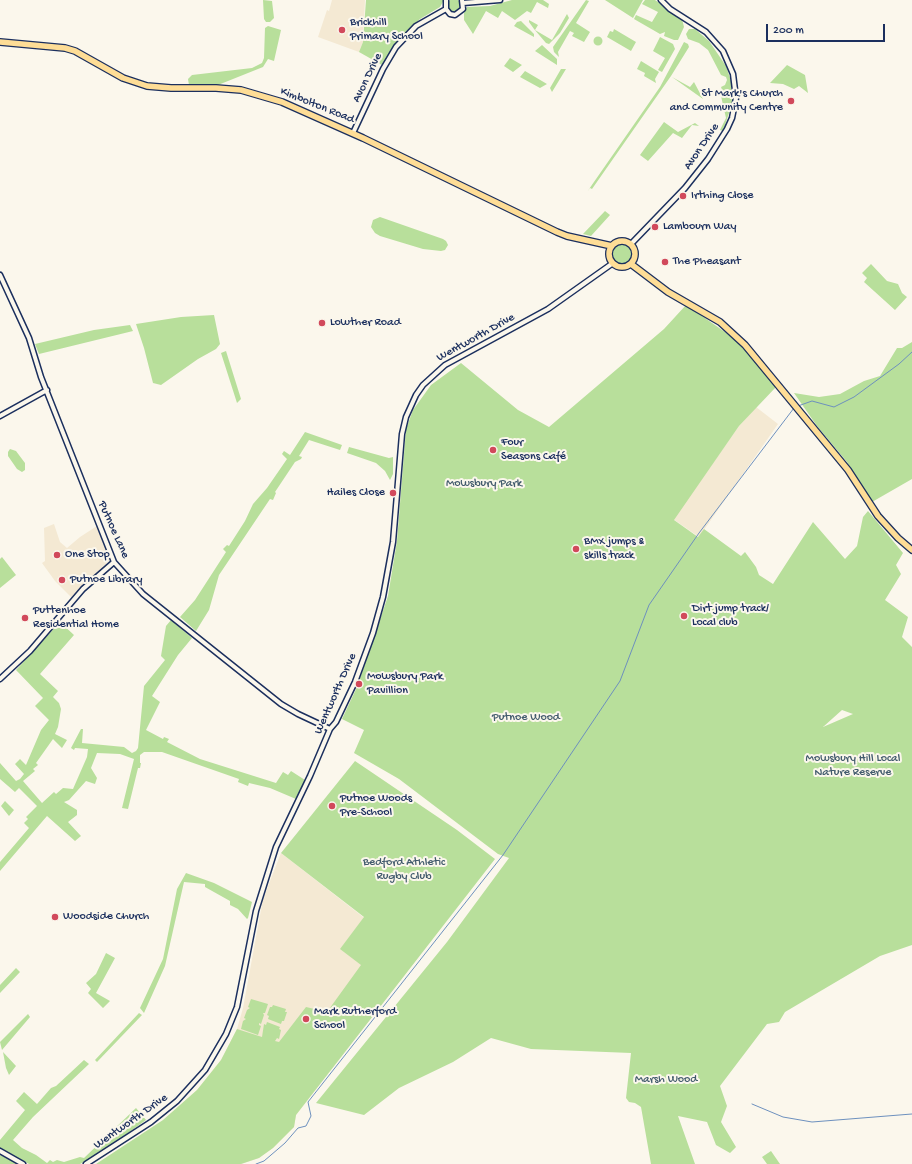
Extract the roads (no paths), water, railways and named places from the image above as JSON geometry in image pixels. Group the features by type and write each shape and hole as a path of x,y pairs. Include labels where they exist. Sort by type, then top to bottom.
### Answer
{"main road":[{"name":"Kimbolton Road","path":"0,42 65,48 75,51 123,78 147,86 241,90 294,107 353,133 557,232 567,236 612,246"},
{"path":"623,241 631,244 635,255 631,264 621,267 613,263 609,257 612,246 623,241"},
{"path":"631,264 668,292 710,315 731,331 745,345 848,470 884,524 912,550"}],"street":[{"path":"446,0 446,9 450,14 458,14 463,9 462,1 500,0"},
{"name":"Avon Drive","path":"631,244 685,188 708,159 727,129 736,98 732,68 723,51 714,39 670,9 661,0"},
{"name":"Avon Drive","path":"353,133 383,69 396,47 416,26 446,9"},
{"name":"Wentworth Drive","path":"86,1164 151,1122 177,1101 205,1070 226,1034 237,1007 256,911 276,847 310,776 330,729 336,722 355,682 373,632 383,597 393,542 402,434 406,417 416,395 423,385 445,365 548,309 613,263"},
{"name":"Putnoe Lane","path":"0,275 29,338 36,363 114,562 144,594 281,704 330,729"},
{"path":"0,416 47,390"},
{"path":"0,680 30,651 83,589 114,562"},
{"path":"0,1151 23,1164"}],"waterway":[{"path":"798,406 812,401 834,407 854,397 899,364 912,352"},
{"path":"256,1164 264,1161 285,1143 298,1128 306,1126 311,1116 308,1102 503,855 620,681 649,605 699,533 794,408"},
{"path":"752,1104 783,1117 812,1122 912,1114"}],"place":[{"name":"Brickhill Primary School","path":"342,30"},
{"name":"St Mark's Church and Community Centre","path":"791,101"},
{"name":"Irthing Close","path":"683,196"},
{"name":"Lambourn Way","path":"655,227"},
{"name":"The Pheasant","path":"665,262"},
{"name":"Lowther Road","path":"322,323"},
{"name":"Four Seasons Café","path":"493,450"},
{"name":"Hailes Close","path":"393,493"},
{"name":"BMX jumps & skills track","path":"576,549"},
{"name":"One Stop","path":"57,555"},
{"name":"Putnoe Library","path":"62,580"},
{"name":"Dirt jump track/ Local club","path":"684,616"},
{"name":"Puttenhoe Residential Home","path":"25,618"},
{"name":"Mowsbury Park Pavillion","path":"359,684"},
{"name":"Putnoe Woods Pre-School","path":"332,806"},
{"name":"Woodside Church","path":"55,917"},
{"name":"Mark Rutherford School","path":"306,1019"}],"park label":[{"name":"Mowsbury Park","path":"484,484"},
{"name":"Putnoe Wood","path":"526,718"},
{"name":"Mowsbury Hill Local Nature Reserve","path":"853,766"},
{"name":"Bedford Athletic Rugby Club","path":"404,870"},
{"name":"Marsh Wood","path":"666,1080"}]}
